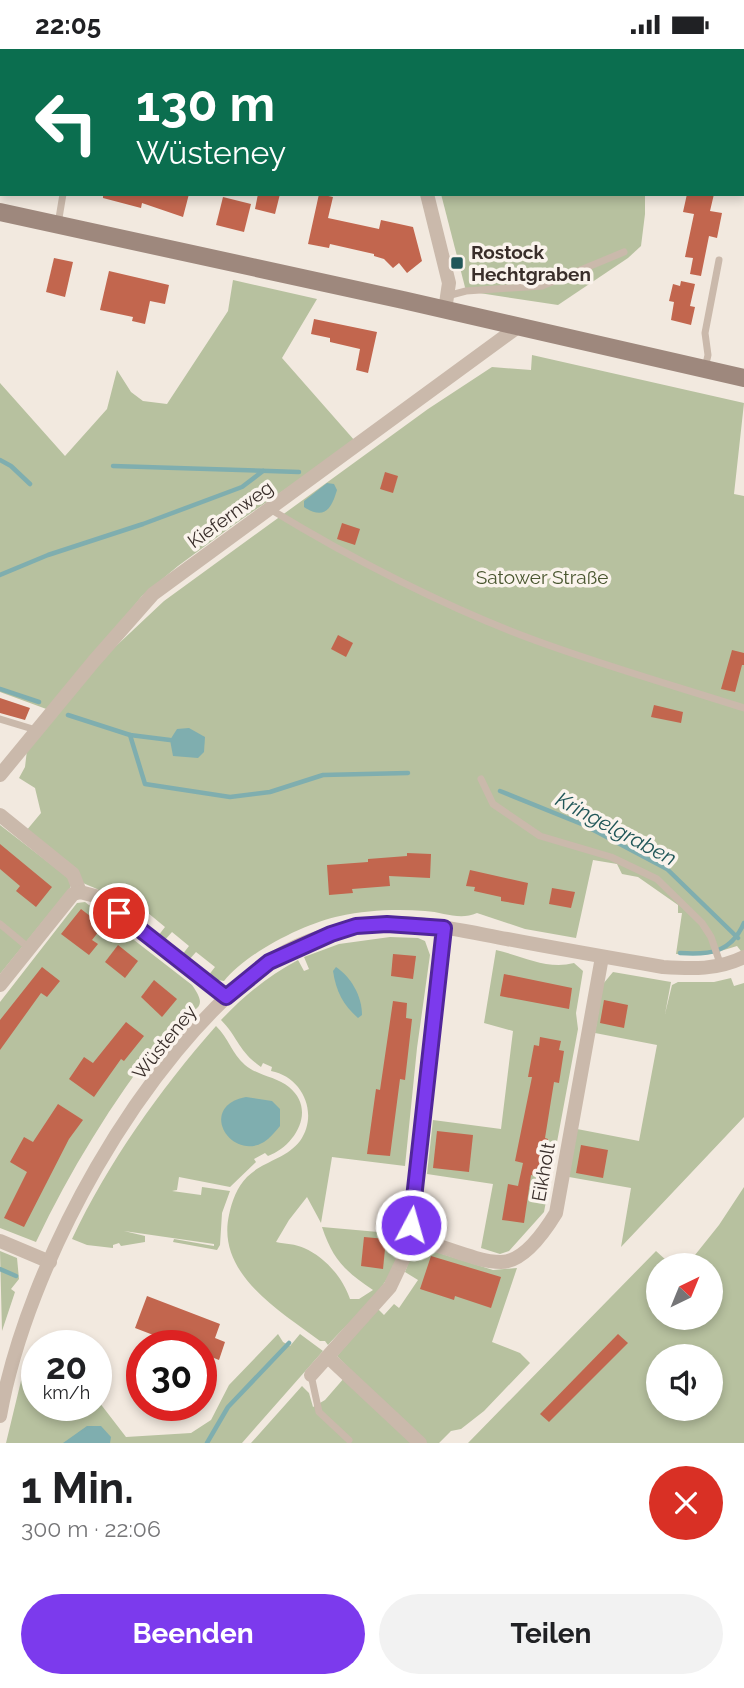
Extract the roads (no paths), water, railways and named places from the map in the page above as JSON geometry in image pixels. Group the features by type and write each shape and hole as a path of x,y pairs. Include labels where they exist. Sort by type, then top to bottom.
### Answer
{"main road":[{"path":"0,212 446,303 519,326 744,378"}],"street":[{"path":"427,196 449,283 446,303"},
{"name":"Kiefernweg","path":"0,775 153,594 519,326"},
{"path":"0,815 73,874 80,892"},
{"path":"0,985 73,894 80,892 99,897 226,997"},
{"name":"Wüsteney","path":"0,1416 2,1394 22,1330 50,1262 95,1170 117,1133 177,1052 226,997 269,962 331,934 356,926 387,924 444,928 663,967 692,969 721,966 744,957"},
{"path":"311,1375 390,1287 416,1237 411,1225 411,1210 444,928"},
{"name":"Eikholt","path":"416,1237 438,1246 501,1262 515,1260 548,1227 556,1213 602,957"},
{"path":"0,1241 50,1262"},
{"path":"328,1357 419,1443"}],"lane":[{"path":"58,224 63,196"},
{"path":"446,303 466,291 542,286 624,251"},
{"path":"705,369 708,355 705,333 719,260"},
{"path":"270,509 365,562 449,604 510,630 628,672 744,708"},
{"path":"0,719 37,730"},
{"path":"481,779 493,804 540,836 611,857 657,879 702,923 711,937 721,966"},
{"path":"0,924 30,948"},
{"path":"311,1375 319,1412 349,1440"}],"water":[{"path":"327,483 334,484 337,490 329,508 317,513 304,507 304,501"},
{"path":"189,728 205,737 204,752 198,758 173,756 170,740 177,729"},
{"path":"336,967 358,994 362,1015 358,1018 344,1003 338,991 333,971"},
{"path":"246,1097 272,1101 280,1109 280,1126 264,1142 251,1146 240,1145 230,1139 221,1120 223,1111 231,1102"},
{"path":"87,1426 101,1426 111,1437 110,1443 63,1443"}],"waterway":[{"path":"0,460 11,466 30,484"},
{"path":"113,466 299,472"},
{"path":"0,575 48,555 143,524 242,487 263,471"},
{"path":"0,689 39,702"},
{"name":"Kringelgraben","path":"68,715 130,735 145,784 230,797 270,792 323,775 408,773"},
{"path":"130,735 170,740"},
{"name":"Kringelgraben","path":"500,791 584,825 667,869 738,938"},
{"path":"680,953 718,950 733,941 744,923"},
{"path":"0,1269 16,1276"},
{"path":"207,1443 228,1407 289,1343"}],"place":[{"name":"Rostock Hechtgraben","path":"457,263"}],"park label":[{"name":"Satower Straße","path":"542,577"}]}
